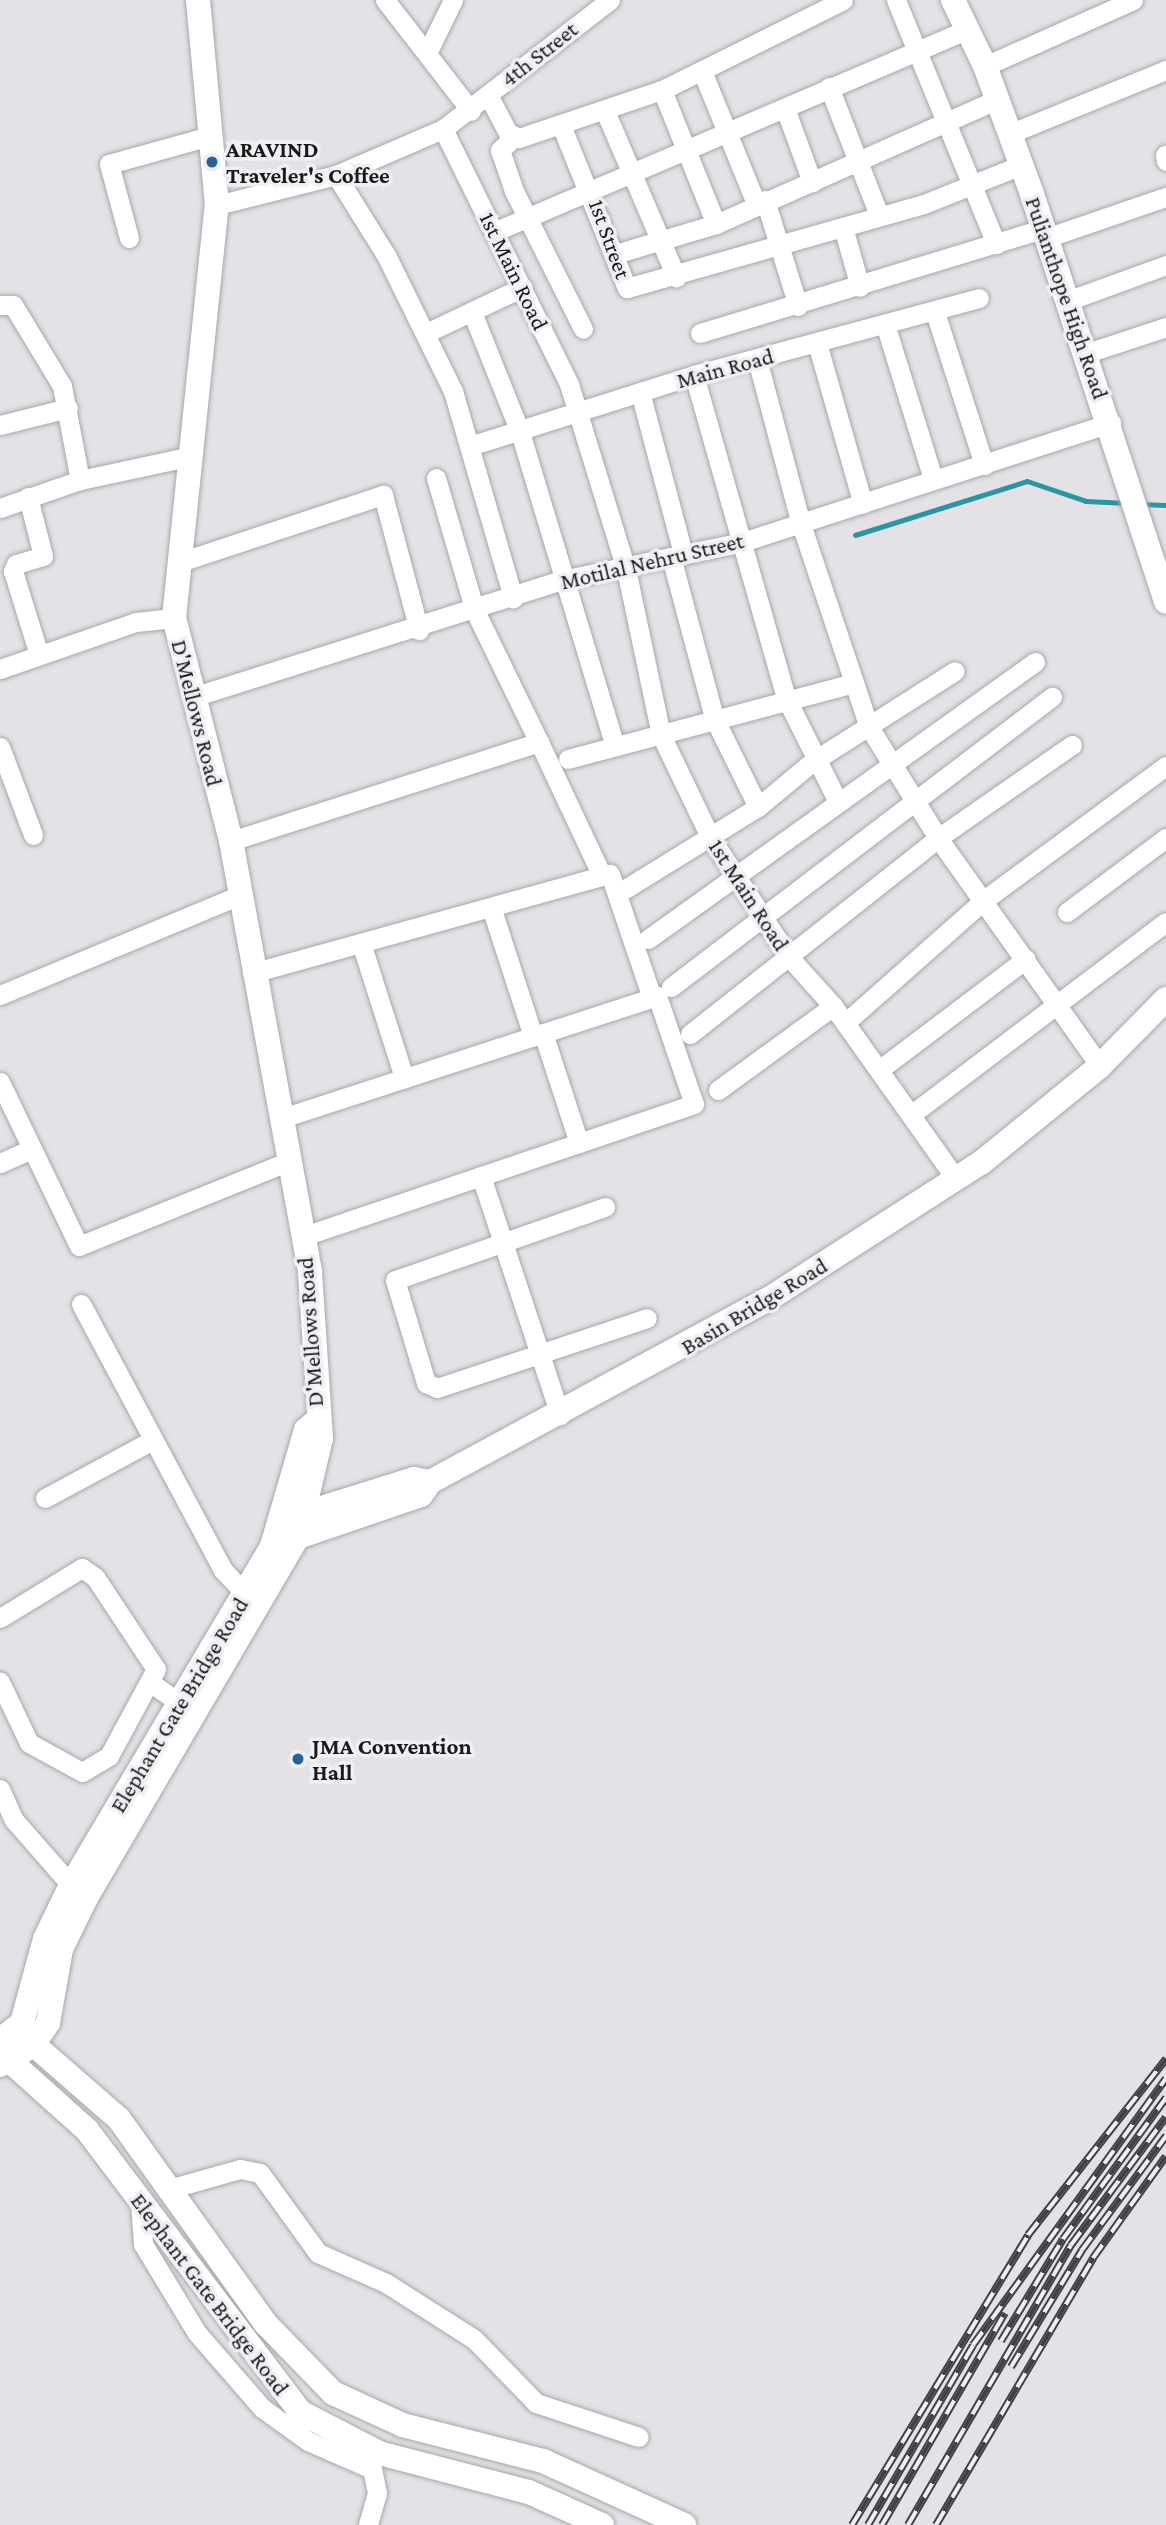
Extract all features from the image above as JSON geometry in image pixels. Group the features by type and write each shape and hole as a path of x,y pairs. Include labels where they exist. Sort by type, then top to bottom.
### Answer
{"main road":[{"name":"D'Mellows Road","path":"198,0 217,205 183,561 174,618 231,841 238,896 302,1237 316,1421 321,1438 307,1512"},
{"name":"Pulianthope High Road","path":"953,0 985,66 1021,165 1084,354 1111,423 1166,602"},
{"name":"Basin Bridge Road","path":"272,1546 289,1529 421,1495 430,1482 688,1347 957,1179 1100,1066 1166,999"},
{"name":"D'Mellows Road","path":"289,1529 306,1430 316,1421"},
{"path":"8,2051 48,2023 61,1950 86,1896 289,1529 307,1512 414,1479 430,1482"},
{"name":"Elephant Gate Bridge Road","path":"8,2051 45,1939 71,1885 180,1703 252,1600 272,1546"},
{"name":"Elephant Gate Bridge Road","path":"8,2051 44,2092 87,2130 201,2286 300,2412 379,2454 529,2492 602,2525"},
{"name":"Elephant Gate Bridge Road","path":"8,2051 119,2119 265,2323 333,2393 403,2425 543,2461 684,2525"}],"street":[{"path":"385,0 428,51 471,110"},
{"path":"428,51 453,0"},
{"name":"4th Street","path":"217,205 336,175 443,130 610,0"},
{"path":"583,329 529,218 500,150 513,138 605,111 662,90 843,0"},
{"path":"896,0 921,49 996,244"},
{"path":"985,66 1133,0"},
{"path":"496,231 591,187 684,151 730,128 786,111 829,87 966,30"},
{"path":"1009,134 1166,70"},
{"path":"702,71 730,128 761,202 798,306"},
{"path":"829,87 879,215"},
{"path":"662,90 684,151 716,224"},
{"path":"488,95 513,138"},
{"path":"615,254 716,224 996,100"},
{"path":"605,111 635,170 676,277"},
{"path":"786,111 812,183"},
{"name":"1st Street","path":"561,125 591,187 627,288 676,277 779,247 975,184 1021,165"},
{"name":"1st Main Road","path":"443,130 523,287 580,415 626,569 661,735 710,837 738,873 789,957 839,1014 957,1179"},
{"path":"129,238 109,164 210,136"},
{"path":"1165,155 1166,161"},
{"path":"336,175 426,334 473,445 513,598"},
{"path":"700,332 798,306 996,244 1044,233 1166,197"},
{"path":"842,227 860,287"},
{"path":"1067,301 1166,265"},
{"path":"426,334 523,287"},
{"name":"Main Road","path":"473,445 580,415 694,375 886,327 979,298"},
{"path":"0,305 13,305 62,386 80,480"},
{"path":"472,312 520,432 562,580 615,746"},
{"path":"934,312 984,465"},
{"path":"886,327 933,479"},
{"path":"1084,354 1166,327"},
{"path":"817,343 863,504"},
{"path":"757,359 801,524 869,727 938,838 1100,1066"},
{"path":"694,375 786,698 813,762 838,803"},
{"path":"640,392 715,718 758,807"},
{"path":"0,425 68,408"},
{"name":"Motilal Nehru Street","path":"193,697 419,631 562,580 626,569 742,542 1111,423"},
{"path":"0,508 80,480 192,456"},
{"path":"436,478 475,611 602,877"},
{"path":"183,561 383,495 419,631"},
{"path":"28,497 43,556 16,564 13,571 39,656"},
{"path":"0,669 136,622 174,618"},
{"path":"648,939 1035,662"},
{"path":"625,889 758,807 813,762 955,671"},
{"path":"568,759 786,698 854,683"},
{"path":"671,987 763,912 1052,697"},
{"path":"231,841 539,742"},
{"path":"690,1034 938,838 1072,745"},
{"path":"0,747 33,835"},
{"path":"718,1090 839,1014 984,900 1166,766"},
{"path":"1068,912 1166,838"},
{"path":"252,973 362,946 610,874 652,998"},
{"path":"0,995 238,896"},
{"path":"492,910 579,1143"},
{"path":"912,1114 1057,1008 1166,922"},
{"path":"362,946 404,1078"},
{"path":"878,1070 1026,959"},
{"path":"279,1119 657,996 694,1104 302,1237"},
{"path":"0,1082 79,1246 287,1162"},
{"path":"0,1163 32,1149"},
{"path":"481,1176 559,1415"},
{"path":"605,1207 400,1275 394,1288 431,1388 646,1318"},
{"path":"81,1304 151,1441 223,1570 252,1600"},
{"path":"45,1498 151,1441"},
{"path":"0,1618 82,1568 95,1577 154,1662 151,1683 109,1756 82,1772 29,1743 0,1682"},
{"path":"151,1683 180,1703"},
{"path":"0,1789 14,1820 71,1885"},
{"path":"169,2189 240,2169 260,2173 318,2253 386,2283 474,2339 536,2403 639,2437"},
{"path":"139,2202 143,2244 197,2333 254,2399 308,2441 372,2469 377,2493 368,2525"}],"waterway":[{"path":"855,535 1027,481 1086,501 1127,503"},
{"path":"1140,504 1166,505"}],"railway":[{"path":"852,2525 1028,2235 1166,2059"},
{"path":"868,2525 973,2345 1166,2078"},
{"path":"1001,2341 1063,2239 1166,2098"},
{"path":"908,2525 1071,2245 1166,2117"},
{"path":"1011,2367 1082,2250 1166,2136"},
{"path":"936,2525 1093,2258 1166,2156"},
{"path":"882,2525 1005,2313"}],"place":[{"name":"ARAVIND Traveler's Coffee","path":"212,162"},
{"name":"JMA Convention Hall","path":"298,1759"}]}
